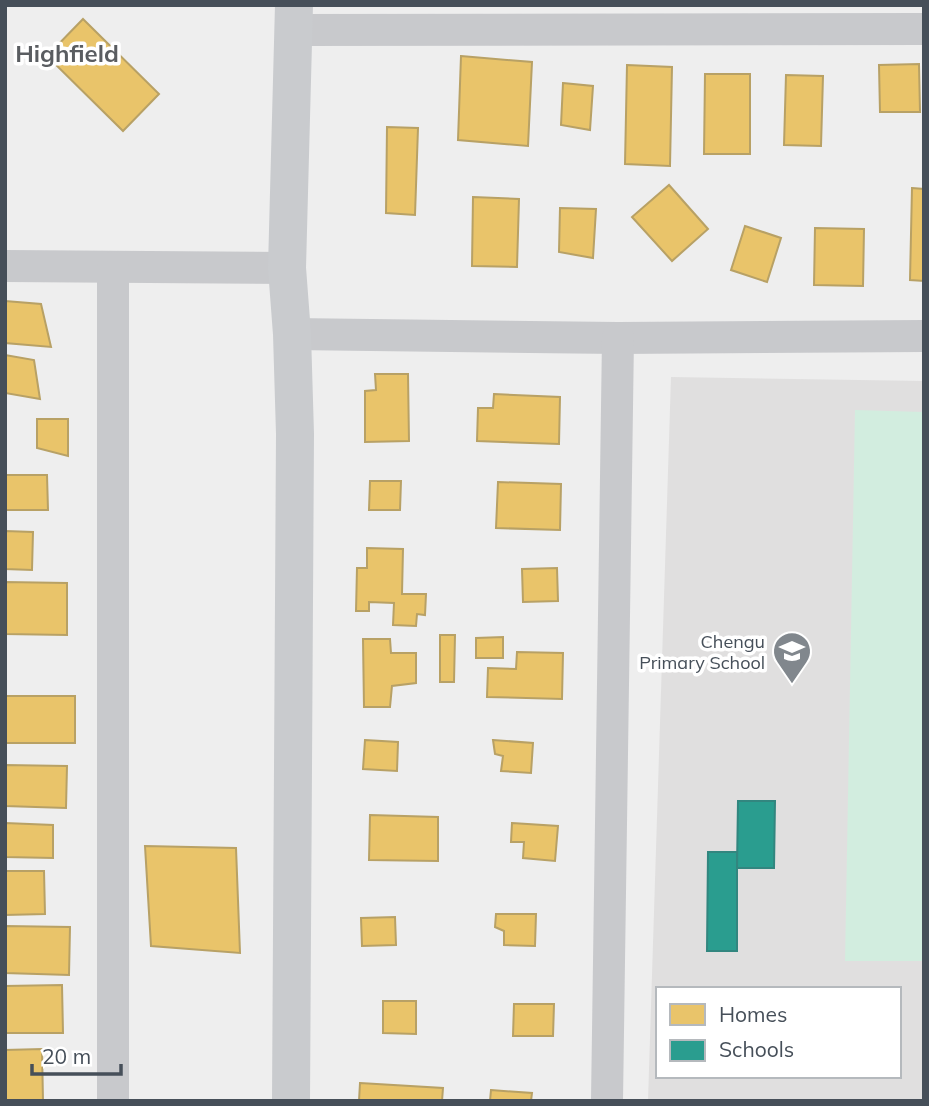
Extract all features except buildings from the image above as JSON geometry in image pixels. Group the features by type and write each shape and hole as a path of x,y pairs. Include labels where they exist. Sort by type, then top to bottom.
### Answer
{"street":[{"path":"291,1101 295,448 287,268 294,18 924,29"},
{"path":"5,266 287,268"},
{"path":"113,268 113,1101"},
{"path":"292,334 618,338 924,337"},
{"path":"607,1101 618,338"}],"shaded area":[{"name":"Chengu Primary School","path":"671,377 924,381 924,1101 648,1101"}],"green space":[{"path":"855,410 924,412 924,961 845,961"}],"place":[{"name":"Chengu Primary School","path":"792,685"}],"district":[{"name":"Highfield","path":"67,53"}]}
